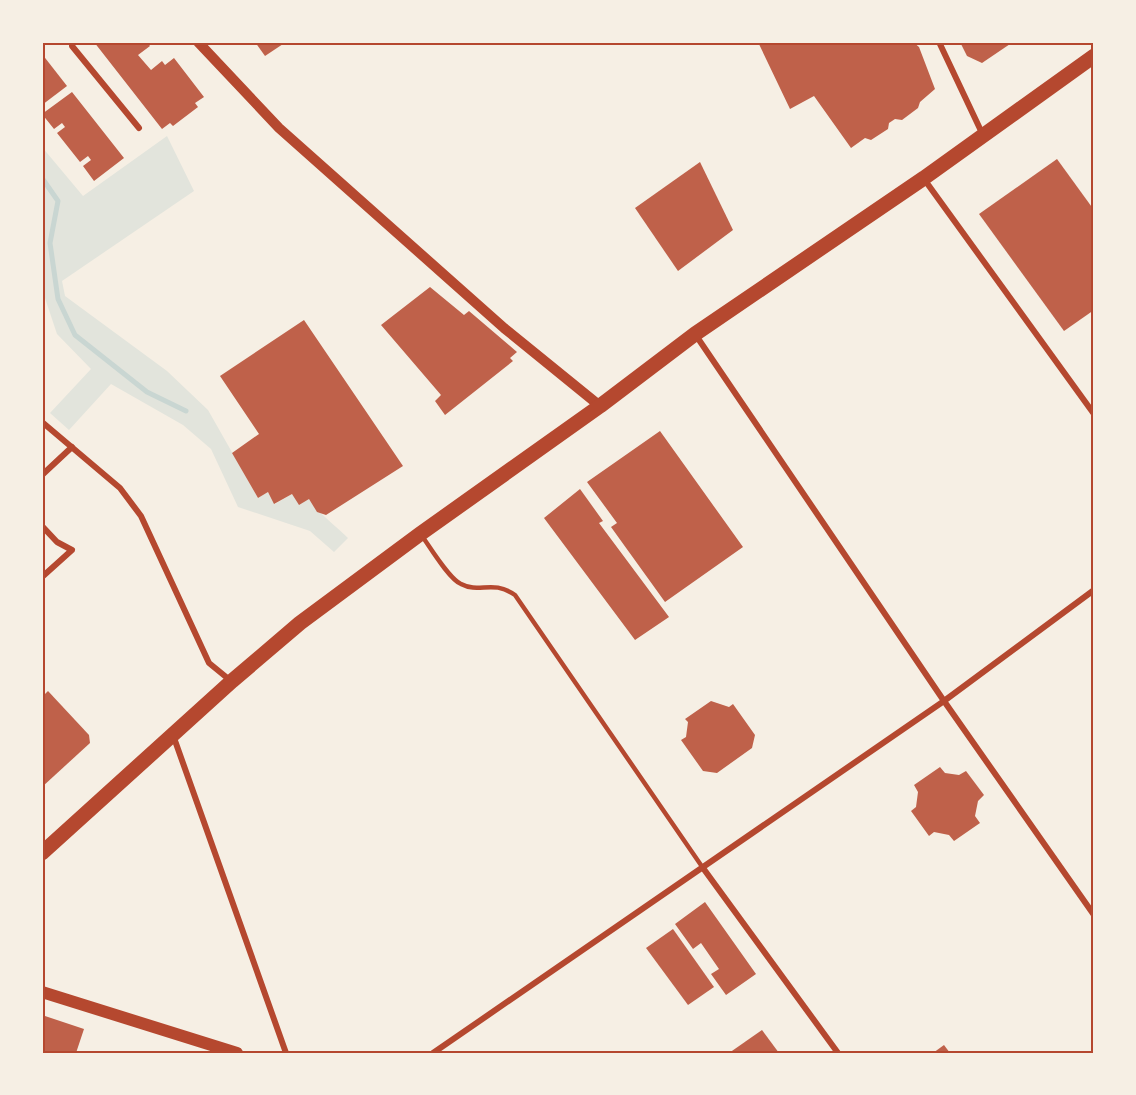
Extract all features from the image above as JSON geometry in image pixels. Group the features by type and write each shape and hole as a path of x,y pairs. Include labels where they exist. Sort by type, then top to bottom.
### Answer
{"main road":[{"path":"42,853 232,681 300,623 600,406 695,334 924,178 1094,56"},
{"path":"42,992 237,1053"}],"street":[{"path":"72,42 139,128"},
{"path":"198,42 279,128 504,328 600,406"},
{"path":"939,42 984,136"},
{"path":"924,178 1094,414"},
{"path":"695,334 944,701 1094,915"},
{"path":"42,422 120,488 141,516 210,663 232,681"},
{"path":"42,475 72,447"},
{"path":"42,526 57,542 72,550 42,577"},
{"path":"433,1053 944,701 1094,590"},
{"path":"173,735 286,1053"},
{"path":"703,868 838,1053"}],"lane":[{"path":"420,534 459,584 476,588 493,585 505,588 515,595 703,868"}],"shaded area":[{"path":"167,136 194,191 62,281 65,296 167,371 208,410 258,498 268,492 275,504 292,494 309,499 322,515 348,538 334,552 310,531 238,507 211,449 183,425 111,384 69,430 50,413 91,369 57,334 42,289 42,147 83,196"}],"building":[{"path":"94,42 147,42 150,46 138,55 151,70 162,61 165,65 174,58 204,97 195,103 198,107 173,126 170,123 162,129"},
{"path":"255,42 286,42 265,56"},
{"path":"758,42 913,42 919,47 935,89 920,102 918,108 902,120 895,119 889,123 888,129 871,140 865,138 851,148 814,96 790,109"},
{"path":"960,42 1013,42 982,63 967,56"},
{"path":"42,54 67,86 42,105"},
{"path":"72,92 124,158 94,181 83,166 91,160 88,156 80,162 57,133 65,127 62,123 54,129 42,114"},
{"path":"1057,159 1094,210 1094,310 1064,331 979,214"},
{"path":"700,162 733,230 678,271 635,208"},
{"path":"430,287 464,315 469,311 517,352 510,358 513,361 445,415 435,401 441,395 381,325"},
{"path":"304,320 403,466 326,515 317,512 309,499 299,505 292,494 274,504 268,492 258,498 232,453 259,434 220,376"},
{"path":"660,431 743,547 665,602 611,527 617,523 587,482"},
{"path":"580,489 603,521 599,523 669,617 635,640 544,518"},
{"path":"48,691 89,735 90,743 42,787 42,697"},
{"path":"711,701 729,707 733,704 755,735 752,748 717,773 703,771 681,740 686,737 688,722 685,719"},
{"path":"940,767 945,773 959,775 966,771 984,795 978,801 975,816 980,823 954,841 949,835 934,832 929,836 911,811 916,807 918,792 914,785"},
{"path":"705,902 756,974 726,995 711,974 719,969 701,943 693,949 675,924"},
{"path":"673,929 714,987 688,1005 646,948"},
{"path":"42,1015 84,1029 76,1053 42,1053"},
{"path":"762,1030 779,1053 729,1053"},
{"path":"944,1045 950,1053 933,1053"}],"waterway":[{"path":"42,178 58,201 50,243 58,299 75,335 147,392 186,411"}]}
